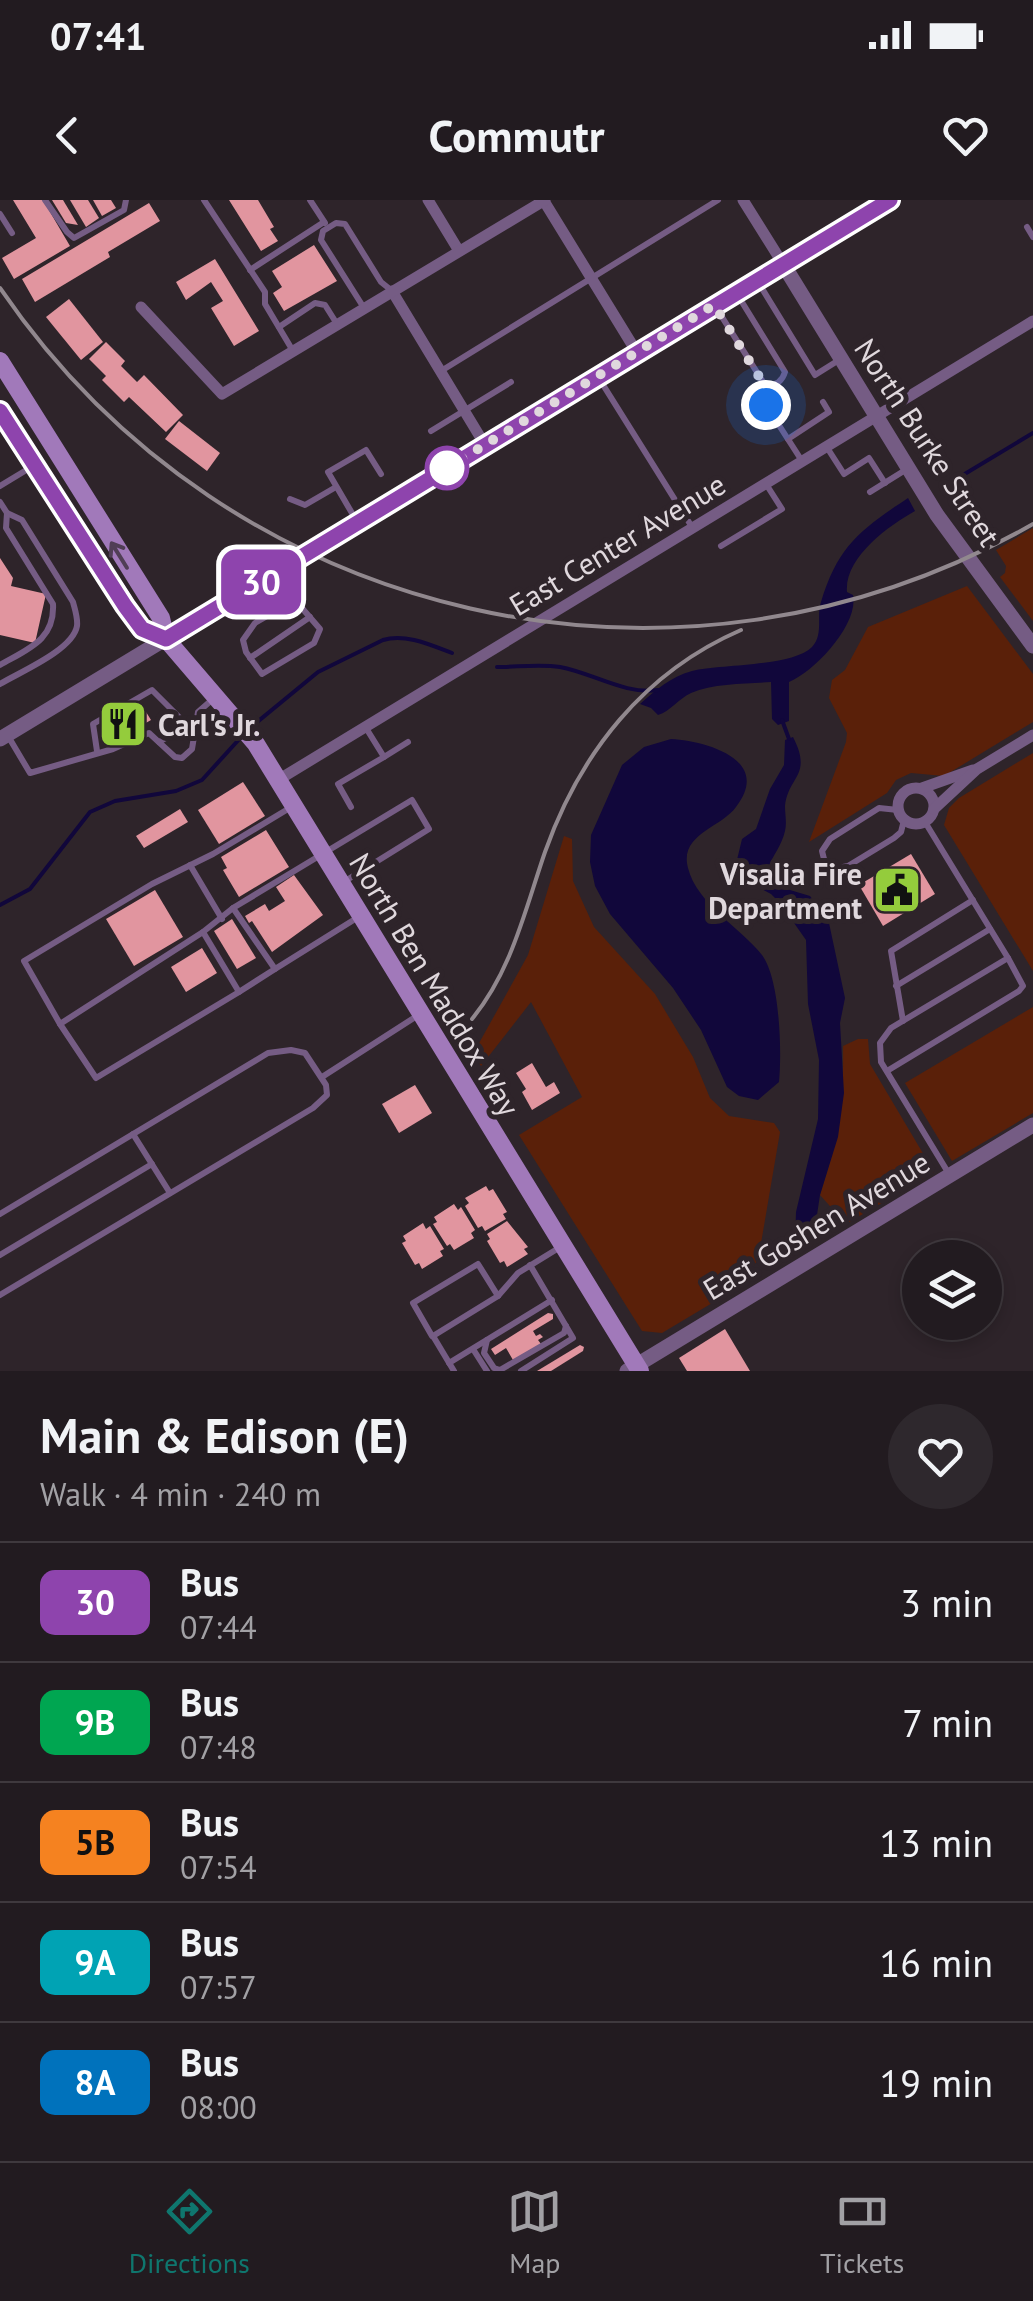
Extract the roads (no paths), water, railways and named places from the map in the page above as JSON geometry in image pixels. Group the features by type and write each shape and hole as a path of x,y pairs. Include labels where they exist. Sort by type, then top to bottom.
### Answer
{"main road":[{"path":"0,361 161,618 166,639"},
{"path":"0,411 125,606 142,629 166,639"},
{"name":"North Ben Maddox Way","path":"166,639 237,718 278,780 635,1369"}],"street":[{"path":"428,200 460,251"},
{"path":"142,306 222,394 545,200 636,351"},
{"path":"744,200 783,264"},
{"path":"4,737 890,200"},
{"name":"North Burke Street","path":"783,264 937,515 1033,646"},
{"path":"392,291 485,445"},
{"name":"East Center Avenue","path":"278,780 1033,321"},
{"path":"977,769 922,788 911,788 902,794 901,815 914,824 925,822 977,769 1033,734"},
{"path":"922,788 933,799 934,809"},
{"name":"East Goshen Avenue","path":"635,1369 1033,1126"}],"lane":[{"path":"45,200 74,238 124,210 126,200"},
{"path":"204,200 265,292 265,304 293,350"},
{"path":"310,200 327,225"},
{"path":"441,372 718,200"},
{"path":"0,214 12,233"},
{"path":"250,270 327,225 345,224 381,282 392,291"},
{"path":"327,225 321,240 364,308"},
{"path":"1027,228 1033,237"},
{"path":"757,280 816,375 840,359"},
{"path":"736,292 785,372 772,386 765,386"},
{"path":"279,326 315,304 325,305 337,324"},
{"path":"714,305 765,386 766,405 802,461"},
{"path":"598,375 692,527"},
{"path":"431,431 511,382"},
{"path":"788,439 830,412 823,402"},
{"path":"826,446 844,474 868,458 885,483"},
{"path":"357,521 328,472 366,450 381,474"},
{"path":"0,486 35,465"},
{"path":"870,492 908,468"},
{"path":"720,546 782,509 766,483"},
{"path":"290,498 305,504 336,486"},
{"path":"0,502 7,513 22,520 73,602 76,630 64,646 0,684"},
{"path":"0,665 40,642 50,632 54,619 54,604 6,528 7,513"},
{"path":"279,571 295,600 320,629 314,643 266,674 260,672 243,640 255,623 295,600"},
{"path":"250,658 310,618"},
{"path":"96,751 94,724 152,690 182,720 178,732 159,742"},
{"path":"4,737 30,772 113,748 149,733 175,757 189,755 198,712 217,695"},
{"path":"365,726 384,758"},
{"path":"350,807 338,784 408,742"},
{"path":"60,1024 203,932 233,908 412,800 430,829 341,884"},
{"path":"294,805 24,961 60,1024 96,1078 361,916"},
{"path":"879,808 901,815 898,836 848,866 833,869 824,859 822,851 830,839 879,808"},
{"path":"887,1071 1023,986 925,822"},
{"path":"190,865 222,919"},
{"path":"903,1021 890,958 896,946 973,900"},
{"path":"233,908 275,969"},
{"path":"896,986 990,929"},
{"path":"203,932 239,992"},
{"path":"950,1175 887,1071 879,1052 880,1043 891,1028 1008,958"},
{"path":"322,1077 421,1014"},
{"path":"0,1214 268,1053 300,1051 309,1056 322,1077 327,1094 317,1105 0,1295"},
{"path":"133,1134 170,1193"},
{"path":"0,1255 152,1164"},
{"path":"432,1336 498,1296 518,1273 563,1246"},
{"path":"498,1296 478,1264 412,1303 452,1367 473,1349 552,1300"},
{"path":"521,1371 569,1341 572,1334 530,1266"},
{"path":"487,1340 484,1353 500,1370 564,1333 566,1324"},
{"path":"473,1349 487,1371"}],"waterway":[{"path":"943,487 1033,433"},
{"path":"250,728 318,672 383,640 409,639 452,653"},
{"path":"497,667 560,667 621,687 658,690"},
{"path":"782,720 789,739"},
{"path":"0,905 30,889 90,812 115,801 176,791 202,780 243,735"}],"railway":[{"path":"0,288 96,403 209,496 335,564 470,608 612,627 755,620 897,586 1033,524"},
{"path":"472,1019 507,960 559,816 597,749 620,720 674,668 741,630"}],"place":[{"name":"Carl's Jr.","path":"123,724"},
{"name":"Visalia Fire Department","path":"897,890"}]}
